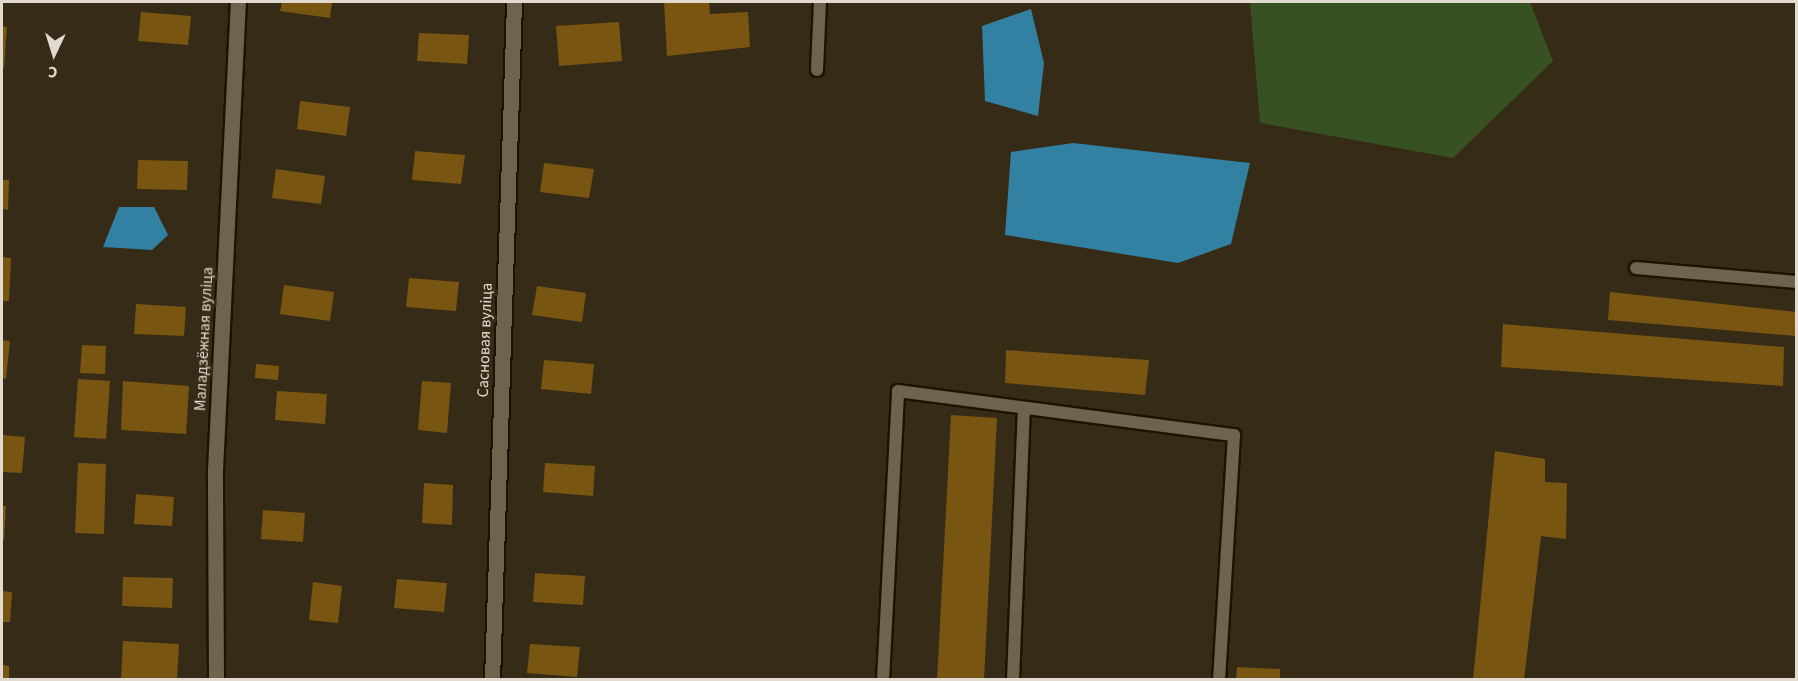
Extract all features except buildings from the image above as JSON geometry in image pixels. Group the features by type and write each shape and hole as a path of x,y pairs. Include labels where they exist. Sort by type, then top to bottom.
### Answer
{"street":[{"name":"Маладзёжная вуліца","path":"216,680 214,470 238,2"},
{"name":"Сасновая вуліца","path":"492,680 514,2"}],"lane":[{"path":"817,70 820,2"},
{"path":"1636,268 1797,282"},
{"path":"883,680 898,391 1234,435 1219,680"},
{"path":"1013,680 1024,408"}],"green space":[{"path":"1250,2 1530,2 1553,61 1453,158 1260,123"}],"water":[{"path":"1031,9 1044,63 1038,116 985,101 982,26"},
{"path":"1073,143 1250,163 1231,244 1178,263 1005,235 1011,152"},
{"path":"119,207 154,207 168,235 152,250 103,247"}]}
